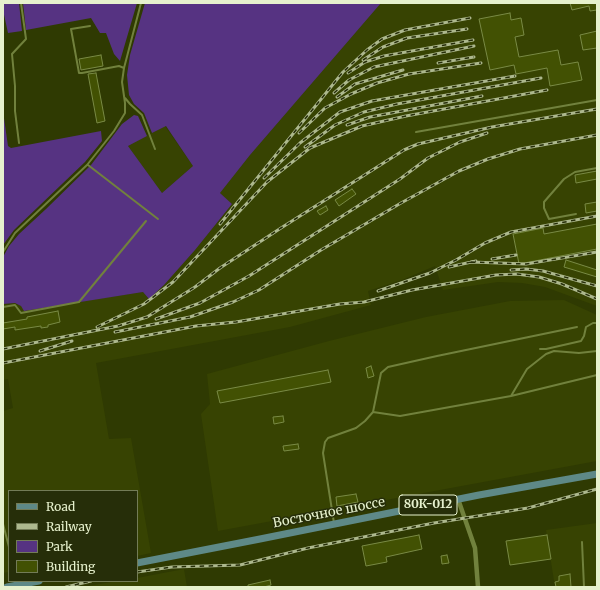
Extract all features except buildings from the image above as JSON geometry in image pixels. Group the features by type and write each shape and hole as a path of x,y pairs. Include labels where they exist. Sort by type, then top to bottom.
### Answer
{"main road":[{"name":"Восточное шоссе","path":"138,562 458,499 597,474"},
{"path":"7,587 18,583 28,582"}],"street":[{"path":"458,499 475,548 478,587"}],"lane":[{"path":"19,143 15,111 16,86 12,54 26,39 21,3"},
{"path":"3,252 15,234 88,165 114,131 125,113 122,82 124,68 142,3"},
{"path":"90,26 71,29 78,73 119,66 124,68"},
{"path":"124,97 142,115 155,149"},
{"path":"416,132 597,100"},
{"path":"88,165 158,219"},
{"path":"576,214 549,219 544,208 544,202 564,179 570,175 575,172 597,168"},
{"path":"3,307 15,305 21,313 78,302 146,221"},
{"path":"540,349 581,341 586,327 593,323 597,323"},
{"path":"334,524 323,453 325,442 328,438 356,428 373,412 381,373 388,367 577,327"},
{"path":"511,396 527,369 546,354 554,351 579,353 597,352"},
{"path":"373,412 400,416 511,396 597,375"},
{"path":"3,524 8,543"},
{"path":"582,542 584,587"}],"shaded area":[{"path":"381,3 597,3 597,306 545,287 522,283 498,282 443,290 435,266 402,280 368,291 371,305 290,327 96,363 109,439 131,438 151,553 138,556 138,490 8,490 8,572 3,573 3,411 13,408 8,379 3,380 3,304 15,303 21,306 24,310 143,292 149,299 164,285 195,250 232,204 220,193 250,155"},
{"path":"165,126 193,166 162,193 128,146"},
{"path":"564,300 597,315 597,461 218,531 201,414 210,404 207,374 329,341 426,317 510,301"},
{"path":"597,523 597,587 555,587 546,530"},
{"path":"184,569 187,587 83,587 111,582 138,582 138,578"}],"green space":[{"path":"3,3 19,3 22,31 8,33"},
{"path":"23,3 137,3 120,61 114,54 106,33 100,33 91,18 26,30"},
{"path":"145,3 381,3 250,155 220,193 232,204 195,250 164,285 149,299 143,292 24,311 21,306 15,303 3,304 3,257 9,246 19,234 91,165 122,124 134,115 138,116 147,136 128,146 162,193 193,166 166,126 152,133 144,113 134,104 129,95 127,75 130,55"},
{"path":"3,111 8,146 11,148 101,131 102,141 85,162 14,230 3,245"}],"railway":[{"path":"220,224 343,72 367,50 382,39 405,30 470,18"},
{"path":"363,60 383,47 407,38 467,29"},
{"path":"348,73 365,62 384,56 473,40"},
{"path":"334,93 349,80 374,67 474,46"},
{"path":"438,63 474,57"},
{"path":"299,133 325,108 351,94 377,83 409,74 481,63"},
{"path":"337,97 355,84 403,70"},
{"path":"264,178 300,143 340,112 372,101 515,76"},
{"path":"305,147 335,125 364,112 397,104 541,78"},
{"path":"97,327 144,304 173,282 267,182 310,148 362,126 406,116 547,90"},
{"path":"347,125 370,117 482,96"},
{"path":"3,349 118,326 147,317 195,287 220,268 281,228 404,150 418,144 492,127 597,109"},
{"path":"156,319 200,303 249,276 400,179 428,158 460,142 487,133"},
{"path":"115,332 190,317 233,302 259,290 321,250 401,203 459,171 488,159 520,149 597,135"},
{"path":"378,291 430,273 485,243 511,232 597,216"},
{"path":"471,262 526,264 597,252"},
{"path":"492,259 516,255"},
{"path":"449,267 476,261"},
{"path":"511,270 526,269 543,271 597,286"},
{"path":"3,363 196,326 236,322 340,304 364,302 412,290 496,275 517,274 539,277 562,284 597,299"},
{"path":"40,351 72,341"},
{"path":"138,572 172,567 240,565 308,548 434,523 528,508 597,489"},
{"path":"66,587 87,582"}]}
